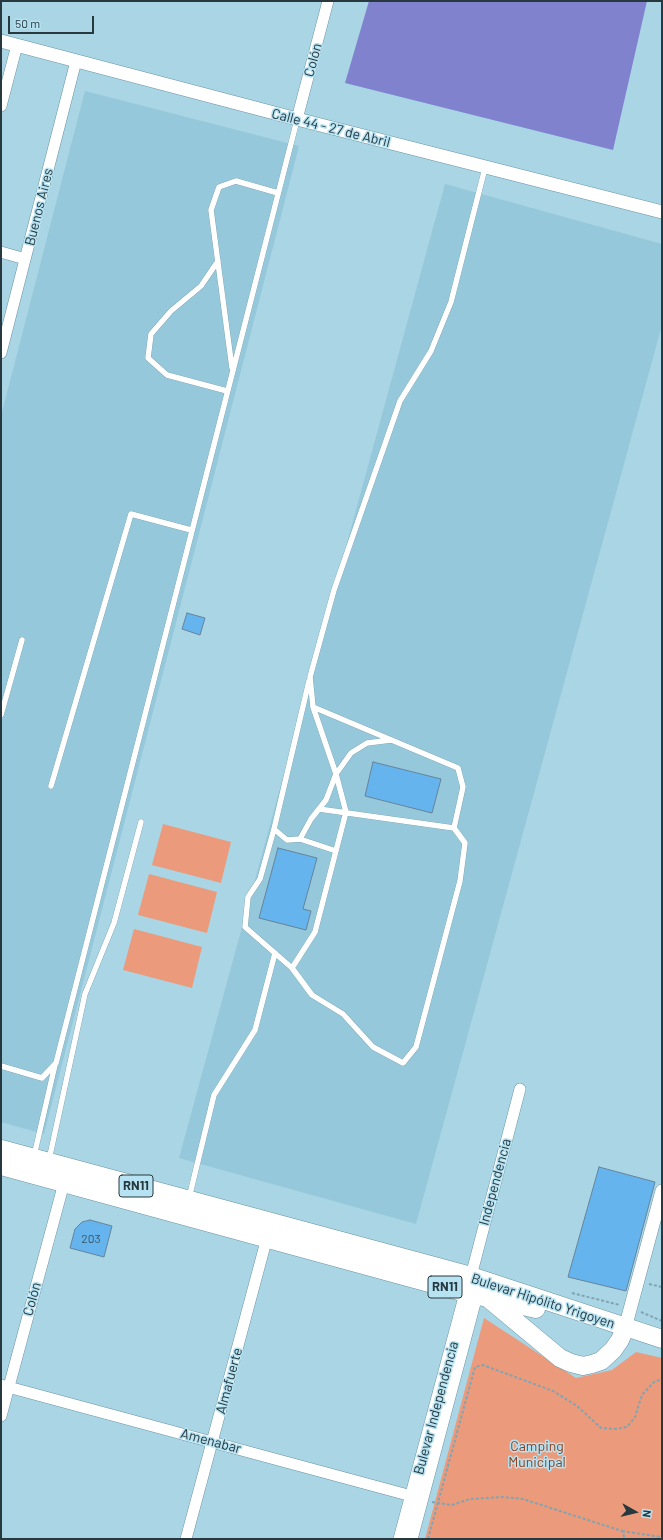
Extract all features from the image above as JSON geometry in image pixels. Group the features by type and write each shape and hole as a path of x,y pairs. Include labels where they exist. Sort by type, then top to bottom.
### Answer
{"highway":[{"name":"Bulevar Hipólito Yrigoyen","path":"1,1149 188,1200 268,1235"},
{"name":"Bulevar Hipólito Yrigoyen","path":"1,1166 476,1288 625,1328"},
{"name":"RN11","path":"476,1288 560,1358 571,1363 584,1366 601,1361 613,1350 620,1340 625,1328 662,1339"}],"street":[{"name":"Colón","path":"297,119 328,1"},
{"name":"Calle 44 - 27 de Abril","path":"1,40 297,119 662,212"},
{"path":"1,106 17,45"},
{"name":"Buenos Aires","path":"1,353 76,61"},
{"path":"1,252 25,259"},
{"name":"Independencia","path":"476,1288 520,1089"},
{"name":"Colón","path":"1,1416 5,1386 64,1183"},
{"path":"625,1328 660,1207 662,1191"},
{"name":"Almafuerte","path":"186,1539 268,1235"},
{"name":"Bulevar Independencia","path":"400,1539 417,1497 476,1288"},
{"name":"Amenabar","path":"5,1386 417,1497"},
{"name":"Bulevar Independencia","path":"411,1539 417,1497"}],"lane":[{"path":"41,1160 56,1063 297,119"},
{"path":"319,809 454,828 465,843 460,881 416,1047 403,1064 372,1047 343,1014 312,995 292,968 245,927 248,897 260,879 274,829 310,678 334,590 400,401 431,351 451,302 486,167"},
{"path":"232,371 211,210 220,187 236,180 278,193"},
{"path":"218,261 200,286 171,311 151,334 148,358 167,375 227,391"},
{"path":"51,786 131,514 191,530"},
{"path":"1,715 22,640"},
{"path":"292,968 315,932 346,812 336,774 313,707 310,678"},
{"path":"313,707 458,768 462,787 454,828"},
{"path":"300,838 311,819 326,800 336,774 351,753 367,743 392,740"},
{"path":"41,1160 85,994 114,922 141,822"},
{"path":"274,829 287,840 300,838 336,851"},
{"path":"188,1200 214,1095 255,1030 274,953"},
{"path":"1,1066 42,1078 56,1063"}],"path":[{"path":"428,1539 475,1366 484,1365 553,1391 577,1406 600,1428 615,1429 627,1427 635,1417 642,1395 655,1381 662,1380"},
{"path":"417,1497 438,1504 452,1505 470,1500 502,1497 523,1499 622,1531 662,1537"},
{"path":"622,1531 625,1539"}],"shaded area":[{"path":"85,91 299,146 44,1134 1,1122 1,416"},
{"path":"445,184 662,244 662,325 416,1224 179,1158"}],"green space":[{"path":"163,824 231,842 221,883 152,865"},
{"path":"149,874 217,892 207,933 138,915"},
{"path":"134,929 202,947 192,988 123,970"},
{"name":"Camping Municipal","path":"484,1318 576,1378 612,1370 636,1352 662,1358 662,1539 425,1539"}],"water":[{"path":"369,1 647,1 613,150 345,83"}],"building":[{"path":"187,613 205,618 200,635 182,629"},
{"path":"373,762 441,779 432,813 365,796"},
{"path":"278,848 317,858 303,909 311,911 306,930 259,918"},
{"path":"599,1167 655,1182 626,1291 568,1277"},
{"path":"90,1220 112,1226 104,1257 70,1248 75,1229 82,1222"}]}
